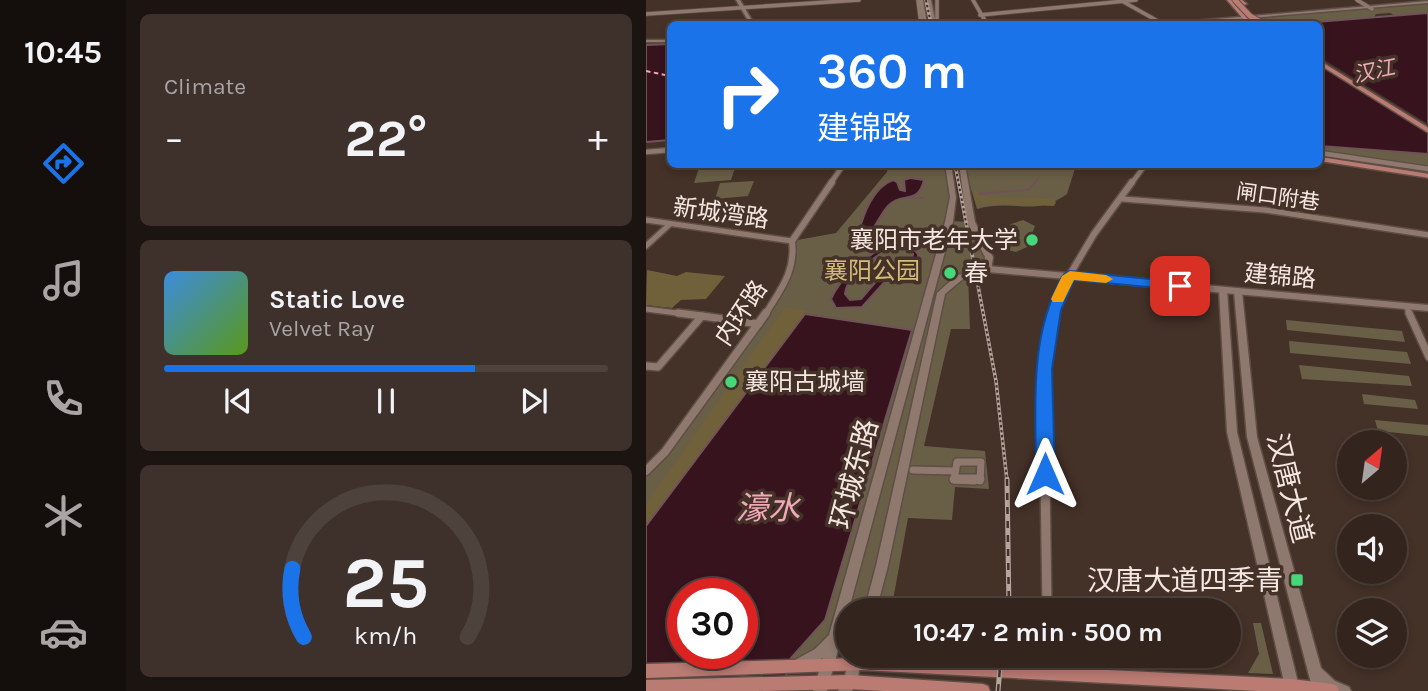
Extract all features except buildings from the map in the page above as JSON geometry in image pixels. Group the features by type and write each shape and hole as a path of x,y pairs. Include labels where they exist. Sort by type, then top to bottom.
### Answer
{"main road":[{"path":"738,0 750,21"},
{"path":"920,0 923,21"},
{"path":"929,0 935,21"},
{"path":"1233,1 1246,19"},
{"path":"1233,1 1245,4 1259,21"},
{"path":"1233,1 1259,21"},
{"path":"1233,1 1259,21"},
{"path":"1268,21 1428,2"},
{"path":"1222,21 1246,19"},
{"path":"1214,21 1255,21"},
{"path":"646,41 667,41"},
{"path":"1323,63 1428,129"},
{"path":"1323,160 1428,177"},
{"name":"环城东路","path":"820,687 935,270 953,197 949,168"},
{"path":"963,168 970,222 989,257 988,269 977,272"},
{"name":"环城东路","path":"873,598 941,293 960,277 968,275"},
{"name":"汉唐大道","path":"1223,290 1232,432 1292,689"},
{"name":"汉唐大道","path":"1238,292 1252,436 1315,670 1324,691"},
{"path":"795,666 820,653 834,638"},
{"path":"646,671 835,663"},
{"path":"1258,685 1282,678 1287,667"},
{"path":"847,686 853,668"},
{"path":"984,668 1324,691"},
{"path":"1315,670 1330,686 1344,691"},
{"path":"646,687 847,686 983,691"}],"street":[{"path":"646,14 859,0"},
{"path":"936,21 937,0"},
{"path":"973,0 985,21"},
{"path":"980,15 1136,0"},
{"path":"1357,0 1371,8"},
{"path":"1120,1 1160,21"},
{"path":"646,152 667,150"},
{"path":"1323,153 1428,169"},
{"name":"内环路","path":"646,471 665,452 760,324 787,279 794,258 792,241 841,168"},
{"path":"1047,598 1044,369 1053,310 1094,234 1123,199 1143,168"},
{"name":"闸口附巷","path":"1123,199 1242,208 1428,235"},
{"name":"新城湾路","path":"646,220 792,241"},
{"path":"646,246 671,223"},
{"path":"989,257 1003,269"},
{"name":"建锦路","path":"988,269 1428,308"},
{"path":"1406,306 1428,357"},
{"path":"646,309 760,324"},
{"path":"646,366 658,367 701,316"},
{"path":"913,470 955,471"}],"green space":[{"path":"1428,3 1428,13 1397,17 1390,13 1323,21 1216,21"},
{"path":"1323,146 1428,154 1428,175 1323,158"},
{"path":"699,168 735,168 731,180 694,183"},
{"name":"襄阳公园","path":"888,168 948,168 953,197 949,221 971,222 989,257 988,269 968,275 970,329 951,329 924,446 985,451 989,489 955,487 952,520 908,518 893,598 835,598 835,649 790,666 791,658 825,620 912,330 805,314 646,526 646,471 665,452 787,278 792,241 836,233"},
{"path":"965,168 1075,168 1067,194 1055,201 1044,205 1002,205 977,209"},
{"path":"754,181 748,196 715,199 720,183"},
{"path":"1023,220 1035,226 1027,247 1016,252 1003,249 1000,245 1011,224"},
{"path":"1286,320 1402,331 1405,342 1287,330"},
{"path":"1289,341 1407,352 1411,364 1290,353"},
{"path":"1299,365 1409,376 1412,386 1302,379"},
{"path":"1362,394 1415,400 1418,409 1364,404"},
{"path":"1375,420 1428,425 1428,436 1407,434 1407,430 1378,430"},
{"path":"1253,623 1261,623 1273,674 1248,673 1259,654"}],"shaded area":[{"path":"975,190 985,197 1053,199 1056,202 1054,206 976,203"},
{"path":"647,270 677,276 686,272 725,276 706,299 681,300 672,308 646,305"},
{"path":"790,307 807,311 646,526 646,504 784,309"}],"water":[{"name":"汉江","path":"1428,13 1428,154 1323,146 1323,21"},
{"path":"667,44 667,140 646,142 646,45"},
{"path":"893,180 897,182 900,190 905,191 904,180 924,180 918,193 890,204 874,227 878,232 906,240 918,254 918,260 889,277 862,307 836,308 831,299 842,281 892,240 859,232 870,202 880,189","holes":["902,245 913,254 912,261 886,270 861,299 850,300 845,294 852,279 877,256"]},
{"name":"濠水","path":"805,314 912,330 825,620 791,658 782,691 646,691 646,526"}],"pier":[{"path":"1323,59 1428,124 1428,134 1323,67"}],"waterway":[{"path":"979,194 1028,190 1038,179"},
{"path":"906,198 924,198"}],"ferry route":[{"path":"646,71 667,75"}],"railway":[{"path":"926,0 930,21"},
{"path":"956,168 996,381 1007,481"},
{"path":"1007,479 1009,598"},
{"path":"998,691 1000,668"}],"slow traffic":[{"path":"1058,299 1070,276 1106,279"}],"place":[{"name":"襄阳市老年大学","path":"1032,240"},
{"name":"春","path":"950,273"},
{"name":"襄阳古城墙","path":"731,382"},
{"name":"汉唐大道四季青","path":"1297,580"}],"route":[{"path":"1045,474 1044,369 1053,310 1070,276 1180,286"}]}
